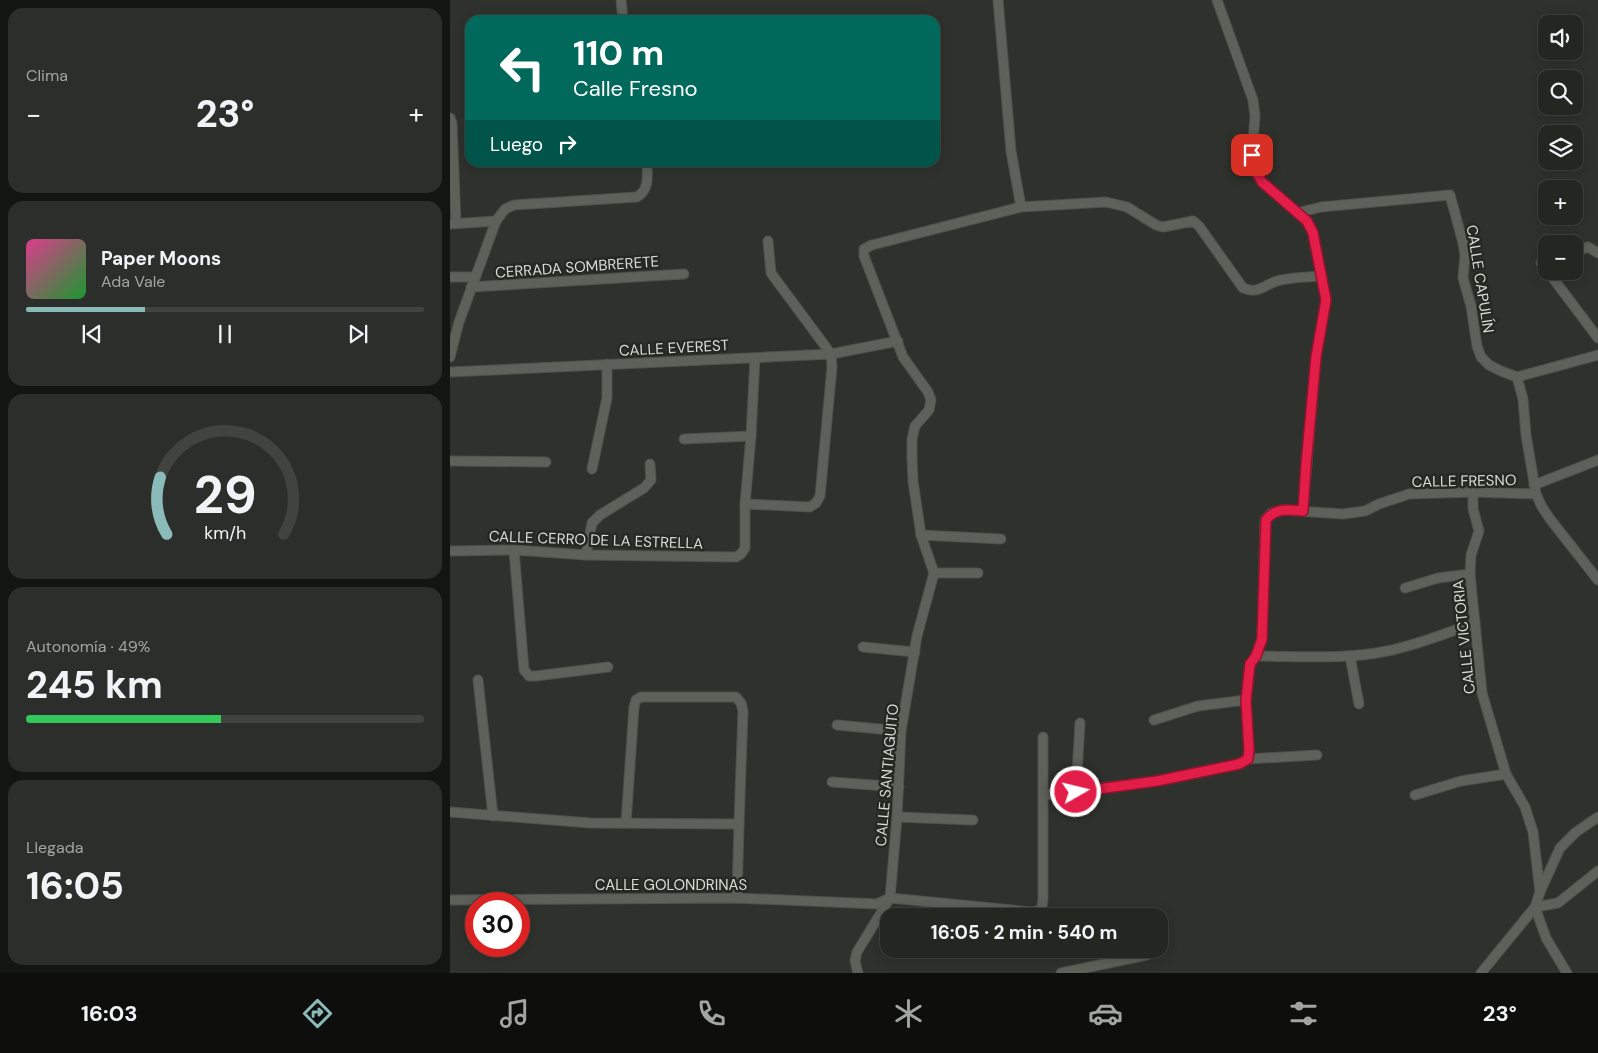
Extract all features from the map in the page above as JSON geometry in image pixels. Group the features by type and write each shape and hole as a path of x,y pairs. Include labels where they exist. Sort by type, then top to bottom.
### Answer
{"street":[{"path":"621,0 623,15"},
{"path":"998,0 1011,151 1021,207"},
{"path":"1217,0 1253,100 1252,155 1255,170 1262,182 1307,221 1313,233 1326,300 1316,357 1303,511"},
{"path":"450,118 452,122 453,224 496,221"},
{"path":"450,357 471,287 496,221 505,209 514,205 637,197 644,193 646,187 647,167"},
{"name":"CALLE CAPULÍN","path":"1298,213 1321,207 1450,195 1463,243 1465,255 1463,278 1471,306 1477,346 1481,357 1489,365 1517,377"},
{"path":"978,573 934,573 921,535 913,481 912,439 915,426 929,410 931,400 928,392 904,357 864,256 864,249 872,245 1021,207 1106,202 1127,207 1156,225 1163,227 1193,221 1199,226 1243,288 1251,291 1258,290 1279,280 1321,276"},
{"path":"755,358 752,436 746,504 810,507 816,503 820,496 832,367 831,354 770,273 768,241"},
{"path":"1583,249 1588,247 1598,253"},
{"name":"CERRADA SOMBRERETE","path":"471,287 684,274"},
{"path":"450,277 476,277"},
{"path":"1554,280 1598,338"},
{"name":"CALLE EVEREST","path":"450,372 831,354 898,341"},
{"path":"1536,494 1526,435 1524,399 1517,377 1598,355"},
{"path":"592,469 607,398 607,364"},
{"path":"684,439 752,436"},
{"path":"1534,484 1598,460"},
{"path":"450,461 546,462"},
{"path":"586,555 592,523 644,488 651,480 650,464"},
{"name":"CALLE FRESNO","path":"1248,759 1246,700 1250,664 1256,656 1262,639 1266,520 1271,513 1282,510 1343,514 1365,511 1409,494 1473,492 1536,494 1550,519 1598,580"},
{"name":"CALLE VICTORIA","path":"1473,492 1473,509 1479,531 1471,556 1470,574 1482,693 1506,774 1525,807 1533,832 1540,892"},
{"name":"CALLE CERRO DE LA ESTRELLA","path":"450,550 514,550 586,555 736,557 745,548 746,504"},
{"path":"921,535 1001,539"},
{"path":"514,550 524,670 529,676 536,676 608,668"},
{"name":"CALLE SANTIAGUITO","path":"858,973 857,952 890,898 897,817 901,731 917,636 934,573"},
{"path":"1405,588 1438,578 1470,574"},
{"path":"1256,656 1350,656 1386,652 1422,642 1476,623"},
{"path":"864,647 915,652"},
{"path":"1350,656 1359,704"},
{"path":"478,680 493,816"},
{"path":"626,823 636,700 641,697 736,697 741,703 743,711 737,898"},
{"path":"1154,720 1198,706 1246,700"},
{"path":"837,724 901,731"},
{"path":"1076,792 1080,724"},
{"path":"1043,737 1044,795 1157,781 1239,764 1248,759 1317,755"},
{"path":"1415,795 1461,781 1506,774"},
{"path":"832,782 898,787"},
{"name":"CALLE GOLONDRINAS","path":"450,900 737,898 877,904 890,898 1032,912 1038,911 1042,907 1044,795"},
{"path":"450,812 590,823 738,824"},
{"path":"897,817 972,820"},
{"path":"1481,973 1535,908 1540,892 1560,848 1576,832 1598,817"},
{"path":"1535,908 1558,903 1598,871"},
{"path":"1535,908 1546,938 1567,973"},
{"path":"1061,973 1137,958"}],"route":[{"path":"1076,792 1157,781 1239,764 1248,759 1246,700 1250,664 1256,656 1262,639 1266,520 1271,513 1282,510 1303,511 1316,357 1326,300 1313,233 1307,221 1262,182 1255,170 1252,155"}]}
